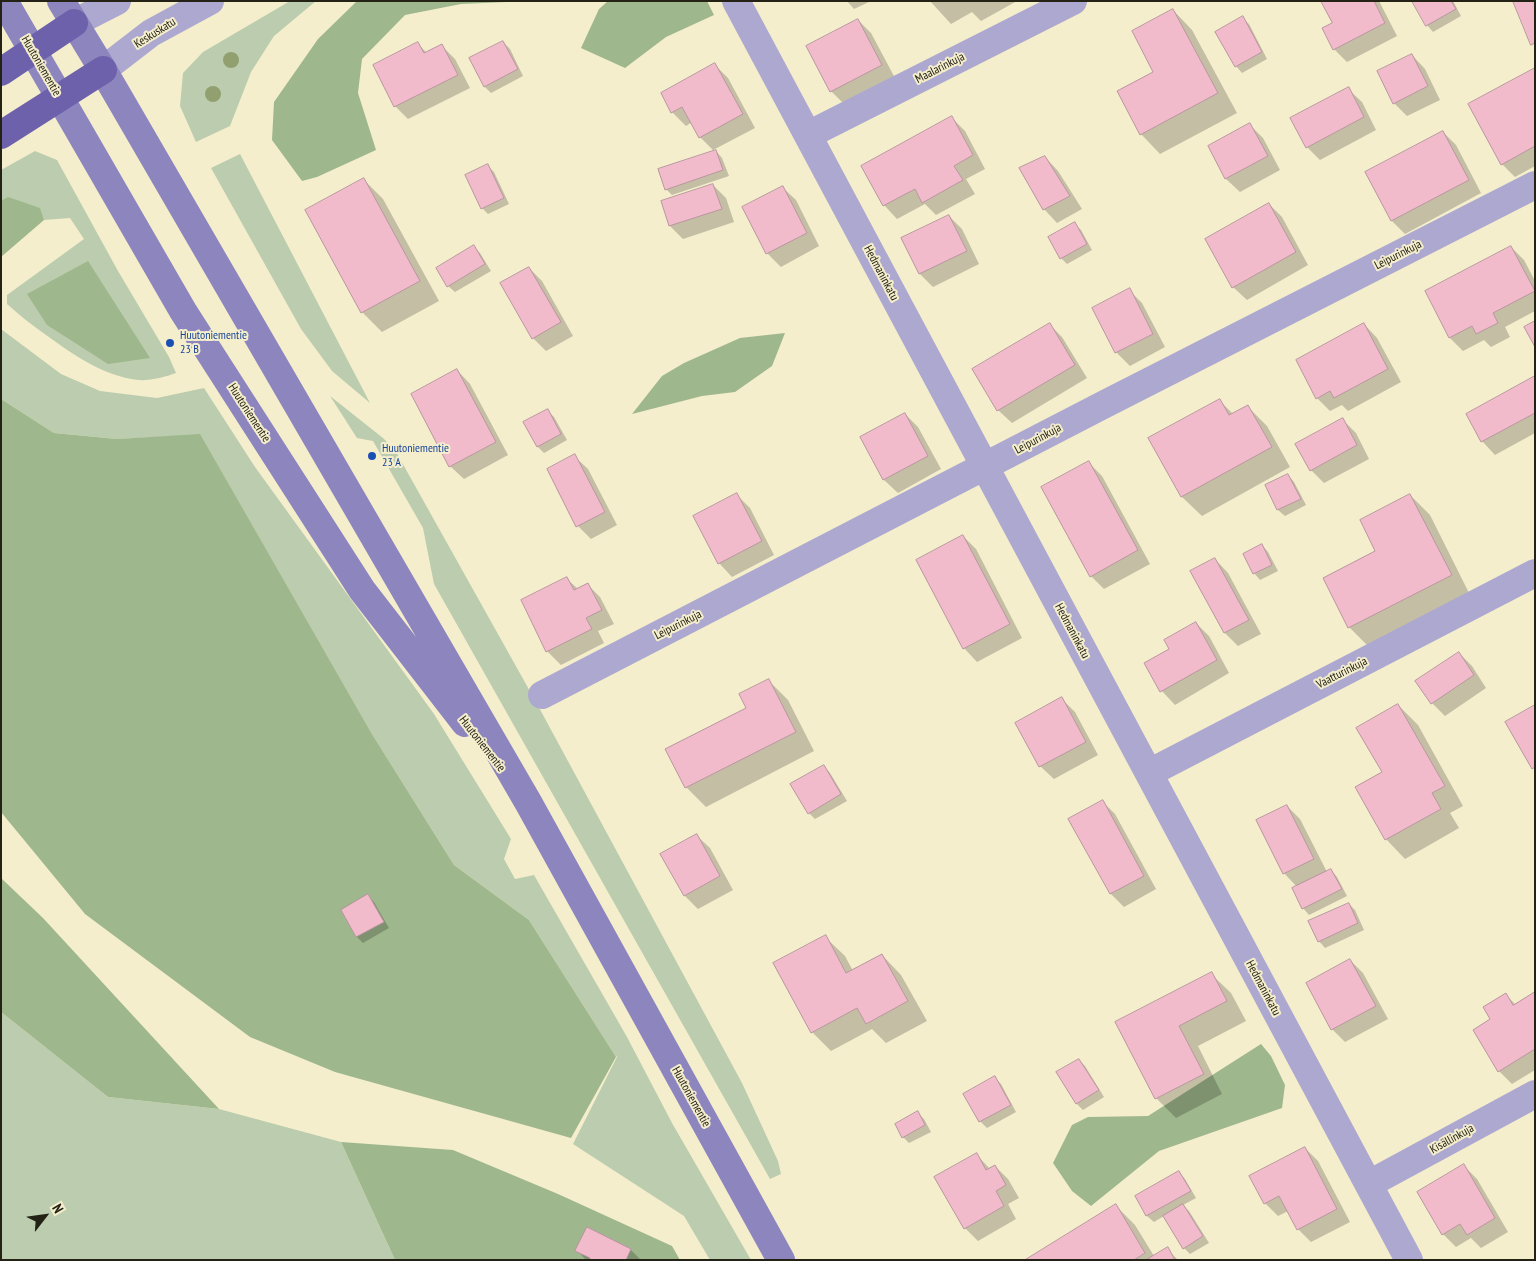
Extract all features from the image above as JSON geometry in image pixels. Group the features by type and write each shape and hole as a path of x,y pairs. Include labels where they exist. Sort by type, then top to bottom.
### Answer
{"highway":[{"path":"1,72 32,50 67,12"},
{"path":"1,135 103,70"}],"main road":[{"name":"Huutoniementie","path":"4,1 183,311 362,590 528,802"},
{"name":"Huutoniementie","path":"67,12 103,70 528,802 781,1260"}],"street":[{"path":"67,12 118,1"},
{"name":"Keskuskatu","path":"103,70 151,34 210,1"},
{"name":"Hedmaninkatu","path":"736,1 1409,1260"},
{"name":"Maalarinkuja","path":"808,135 1073,1"},
{"name":"Leipurinkuja","path":"542,695 1104,404 1535,185"},
{"name":"Vaatturinkuja","path":"1149,773 1535,573"},
{"name":"Kisällinkuja","path":"1369,1184 1535,1094"}],"green space":[{"path":"290,1 316,1 274,36 251,72 230,126 196,142 180,106 183,73 203,52"},
{"path":"357,1 530,1 461,4 405,15 362,59 358,93 376,150 317,177 302,181 272,140 274,102 318,39"},
{"path":"608,1 707,1 714,15 666,37 625,68 581,48 599,9"},
{"path":"35,151 57,160 118,271 169,357 176,373 147,380 125,378 113,374 78,357 7,304 7,295 84,239 70,218 44,220 39,208 1,201 1,170"},
{"path":"240,154 370,403 332,371 301,329 211,168"},
{"path":"8,197 40,208 44,220 1,257 1,201"},
{"path":"88,261 150,358 108,364 47,325 27,294"},
{"path":"1,329 61,374 100,391 157,398 204,388 255,467 434,714 511,839 504,859 515,879 534,875 627,1037 672,1123 751,1260 710,1260 684,1216 573,1144 618,1055 616,1057 529,920 454,865 372,734 200,435 117,439 54,433 1,399"},
{"path":"785,333 772,366 735,392 702,396 632,414 662,376 684,363 740,338"},
{"path":"330,396 383,438 395,450 536,702 742,1083 778,1161 781,1174 770,1179 434,584 423,528 373,441 357,438"},
{"path":"1,399 54,433 117,439 200,434 372,734 454,865 529,920 616,1057 571,1138 335,1072 250,1037 85,914 1,812"},
{"path":"1,878 43,918 219,1109 108,1097 1,1012"},
{"path":"1,1012 108,1097 219,1109 341,1142 395,1260 1,1260"},
{"path":"1261,1044 1271,1056 1285,1085 1282,1108 1159,1151 1091,1206 1072,1191 1053,1163 1072,1125 1088,1117 1148,1116"},
{"path":"341,1142 453,1150 558,1194 672,1246 680,1260 395,1260"}],"building":[{"path":"1321,1 1374,1 1385,23 1333,50 1322,28 1332,23"},
{"path":"1412,1 1451,1 1456,9 1426,26"},
{"path":"1513,1 1535,1 1535,43 1531,45"},
{"path":"1173,9 1218,93 1140,135 1117,91 1153,72 1132,31"},
{"path":"1243,16 1262,52 1235,67 1215,32"},
{"path":"858,19 882,65 830,92 806,46"},
{"path":"503,41 518,69 484,87 469,58"},
{"path":"418,42 424,53 442,44 458,75 394,107 373,65"},
{"path":"1412,54 1428,86 1393,104 1377,71"},
{"path":"715,63 743,114 699,138 682,107 671,113 661,93"},
{"path":"1535,68 1535,146 1501,165 1468,104"},
{"path":"1349,87 1364,117 1306,148 1290,118"},
{"path":"952,116 973,155 954,166 963,180 922,203 915,189 883,206 861,166"},
{"path":"1250,123 1268,156 1225,179 1208,146"},
{"path":"1443,131 1469,180 1391,221 1365,172"},
{"path":"716,150 723,170 665,190 658,169"},
{"path":"1045,156 1070,196 1043,210 1019,168"},
{"path":"488,164 504,198 481,209 465,175"},
{"path":"364,178 420,281 361,313 305,210"},
{"path":"713,184 722,209 669,226 661,201"},
{"path":"783,186 807,233 766,254 742,207"},
{"path":"1269,203 1296,252 1232,288 1205,239"},
{"path":"949,215 967,251 919,274 901,238"},
{"path":"1075,222 1087,244 1060,259 1048,237"},
{"path":"474,245 485,264 447,287 436,268"},
{"path":"1511,246 1535,291 1493,313 1498,323 1476,334 1472,326 1449,338 1425,291"},
{"path":"529,267 561,322 532,339 500,283"},
{"path":"1130,288 1153,334 1115,353 1092,308"},
{"path":"1535,321 1535,347 1524,327"},
{"path":"1050,323 1075,365 997,411 972,369"},
{"path":"1364,323 1388,369 1334,398 1330,391 1316,399 1296,360"},
{"path":"457,369 496,442 449,467 411,394"},
{"path":"1535,376 1535,413 1481,442 1466,414"},
{"path":"1220,399 1229,415 1248,405 1272,447 1181,497 1148,438"},
{"path":"548,409 561,434 537,447 523,422"},
{"path":"905,413 928,456 883,480 860,437"},
{"path":"1343,418 1357,445 1310,471 1295,444"},
{"path":"575,454 605,512 576,527 547,469"},
{"path":"1089,461 1138,550 1090,577 1041,487"},
{"path":"1288,474 1301,499 1277,510 1265,485"},
{"path":"737,493 762,541 718,564 693,516"},
{"path":"1410,494 1452,575 1348,628 1323,578 1375,551 1360,520"},
{"path":"963,535 1010,624 963,649 916,560"},
{"path":"1262,544 1272,565 1253,574 1243,554"},
{"path":"1215,558 1249,620 1224,633 1190,571"},
{"path":"567,577 574,590 588,583 602,610 586,618 592,629 546,652 521,600"},
{"path":"1196,622 1217,660 1160,692 1144,663 1169,649 1164,640"},
{"path":"1459,652 1474,675 1431,704 1415,681"},
{"path":"769,679 796,732 685,788 665,749 746,708 739,694"},
{"path":"1062,697 1086,742 1039,767 1015,723"},
{"path":"1398,704 1445,786 1432,793 1441,809 1385,840 1355,787 1382,772 1356,728"},
{"path":"1535,705 1535,767 1532,769 1505,722"},
{"path":"824,765 841,794 808,814 790,784"},
{"path":"1103,800 1144,876 1110,894 1068,819"},
{"path":"1287,805 1314,859 1283,874 1256,820"},
{"path":"697,834 720,876 684,896 660,854"},
{"path":"1331,869 1342,889 1302,909 1292,888"},
{"path":"368,894 384,922 356,937 341,910"},
{"path":"1349,903 1358,923 1318,942 1308,921"},
{"path":"826,935 846,973 882,954 908,1001 866,1024 857,1008 811,1033 773,963"},
{"path":"1350,959 1376,1006 1331,1030 1306,983"},
{"path":"1212,972 1227,1001 1179,1026 1204,1074 1155,1099 1115,1022"},
{"path":"1535,992 1535,1049 1498,1072 1473,1030 1490,1019 1483,1007 1506,993 1513,1005"},
{"path":"1079,1059 1099,1090 1076,1104 1056,1072"},
{"path":"995,1076 1011,1105 979,1122 963,1094"},
{"path":"918,1111 925,1125 902,1138 895,1124"},
{"path":"1305,1147 1337,1209 1297,1230 1279,1196 1264,1204 1249,1176"},
{"path":"977,1153 986,1170 995,1165 1006,1185 996,1191 1004,1206 964,1229 934,1177"},
{"path":"1464,1164 1495,1218 1467,1235 1460,1224 1442,1235 1417,1192"},
{"path":"1179,1171 1191,1191 1146,1216 1135,1196"},
{"path":"1116,1204 1145,1253 1134,1260 1025,1260"},
{"path":"1183,1204 1203,1236 1183,1249 1163,1216"},
{"path":"587,1227 631,1249 626,1260 590,1260 590,1258 575,1251"},
{"path":"1168,1247 1175,1260 1146,1260"}],"place":[{"name":"Huutoniementie 23 B","path":"170,343"},
{"name":"Huutoniementie 23 A","path":"372,456"}]}
